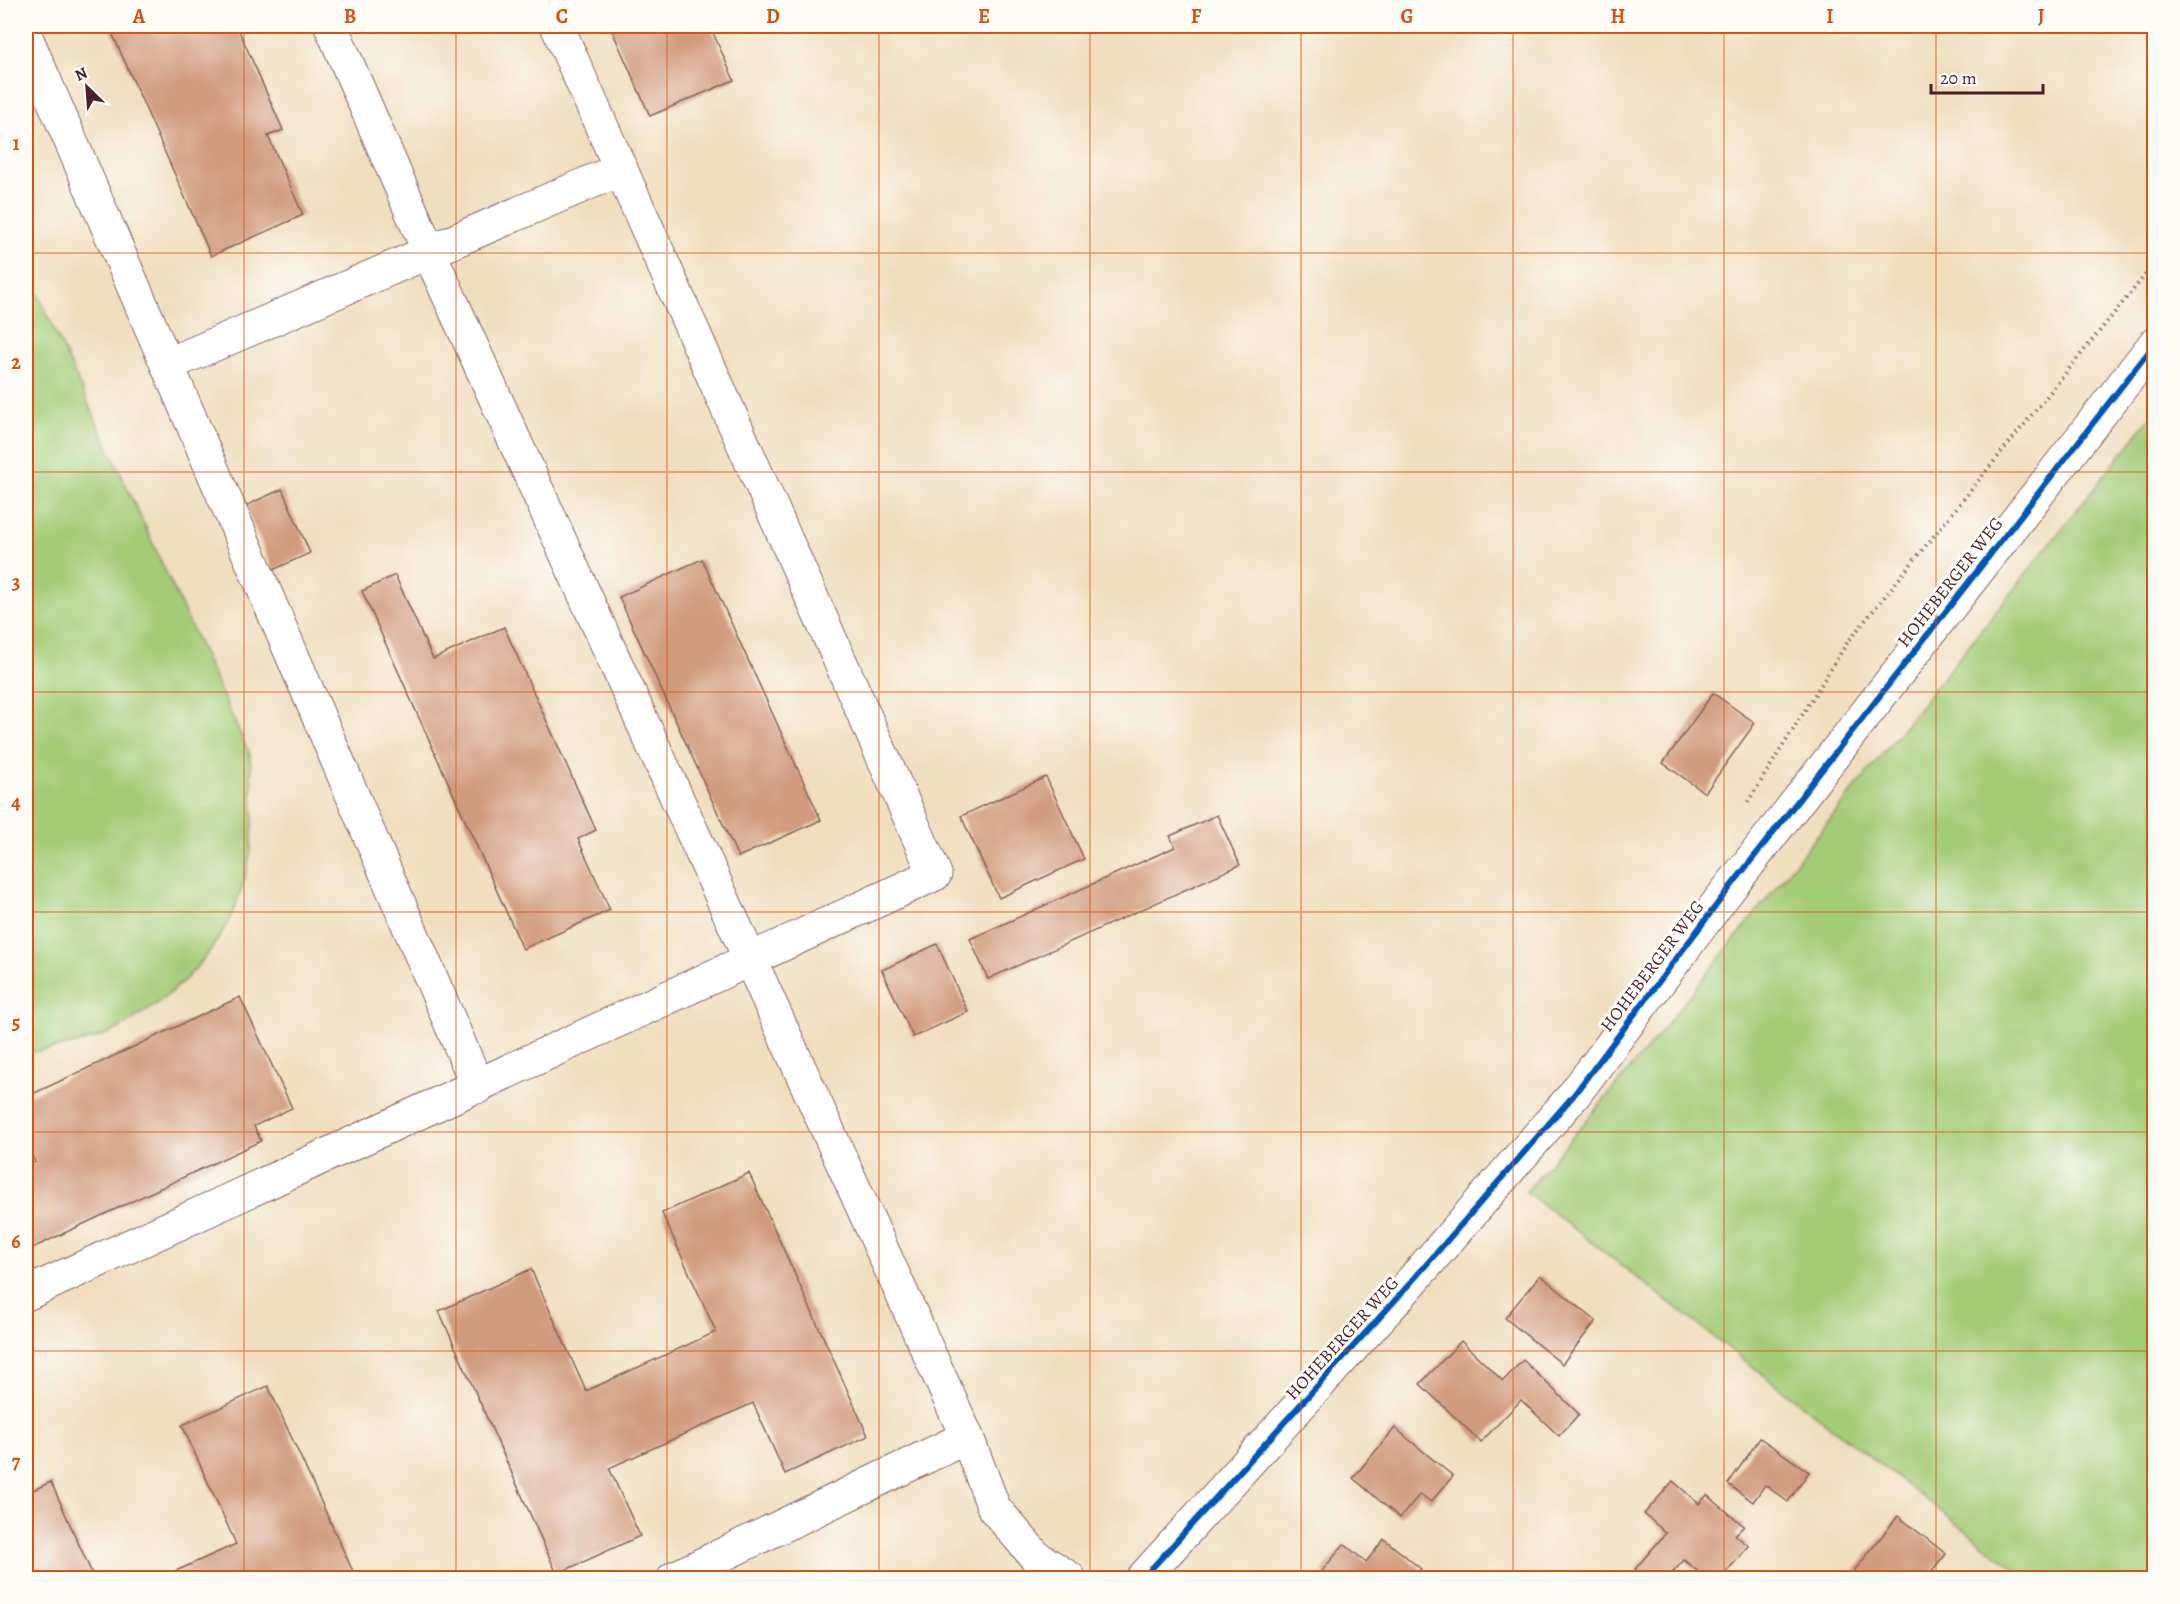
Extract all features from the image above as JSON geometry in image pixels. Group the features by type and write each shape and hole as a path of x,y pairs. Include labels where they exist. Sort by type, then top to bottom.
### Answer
{"street":[{"path":"331,26 429,252 967,1437 994,1508 1036,1557 1070,1578"},
{"path":"26,1294 936,874 557,26"},
{"path":"26,37 477,1087"},
{"path":"167,365 621,169"},
{"name":"HOHEBERGER WEG","path":"1143,1578 1400,1296 1573,1096 1721,898 2154,345"},
{"path":"674,1578 967,1437"}],"path":[{"path":"1746,805 1847,643 2154,264"}],"green space":[{"path":"26,268 250,755 253,818 250,855 237,903 227,924 200,964 164,997 114,1031 81,1042 26,1053"},
{"path":"2154,413 2154,1578 2027,1578 1526,1192 1651,1044"}],"building":[{"path":"109,26 237,26 283,130 268,136 303,215 211,256"},
{"path":"610,26 710,26 734,80 650,116"},
{"path":"282,489 310,553 273,570 245,506"},
{"path":"702,559 821,820 738,857 619,597"},
{"path":"395,575 433,659 504,627 596,830 578,839 610,910 523,949 362,591"},
{"path":"1713,693 1755,723 1705,793 1663,763"},
{"path":"1046,777 1084,859 999,898 961,816"},
{"path":"1217,815 1240,865 988,979 970,939 1175,847 1170,836"},
{"path":"937,944 968,1012 913,1037 882,970"},
{"path":"240,997 292,1108 254,1126 261,1141 26,1251 26,1167 35,1162 26,1142 26,1097"},
{"path":"749,1173 868,1436 785,1474 753,1403 609,1468 640,1536 557,1574 439,1311 531,1269 586,1391 716,1332 662,1213"},
{"path":"1540,1275 1596,1321 1562,1364 1505,1318"},
{"path":"1461,1341 1503,1381 1523,1360 1579,1414 1559,1436 1521,1400 1481,1442 1420,1384"},
{"path":"268,1386 356,1578 160,1578 236,1544 182,1425"},
{"path":"1395,1428 1453,1476 1431,1502 1420,1494 1400,1518 1353,1478"},
{"path":"1760,1438 1809,1472 1788,1502 1765,1485 1753,1502 1728,1484"},
{"path":"1673,1481 1699,1504 1707,1495 1744,1526 1735,1535 1749,1546 1721,1578 1706,1578 1684,1560 1668,1578 1647,1578 1635,1569 1666,1533 1644,1514"},
{"path":"51,1482 94,1578 26,1578 26,1493"},
{"path":"1898,1516 1946,1554 1927,1578 1864,1578 1854,1571"},
{"path":"1384,1539 1421,1569 1413,1578 1329,1578 1321,1572 1344,1544 1366,1562"}],"cycle path":[{"path":"1143,1578 1399,1296 1573,1096 1721,899 2154,345"}]}
